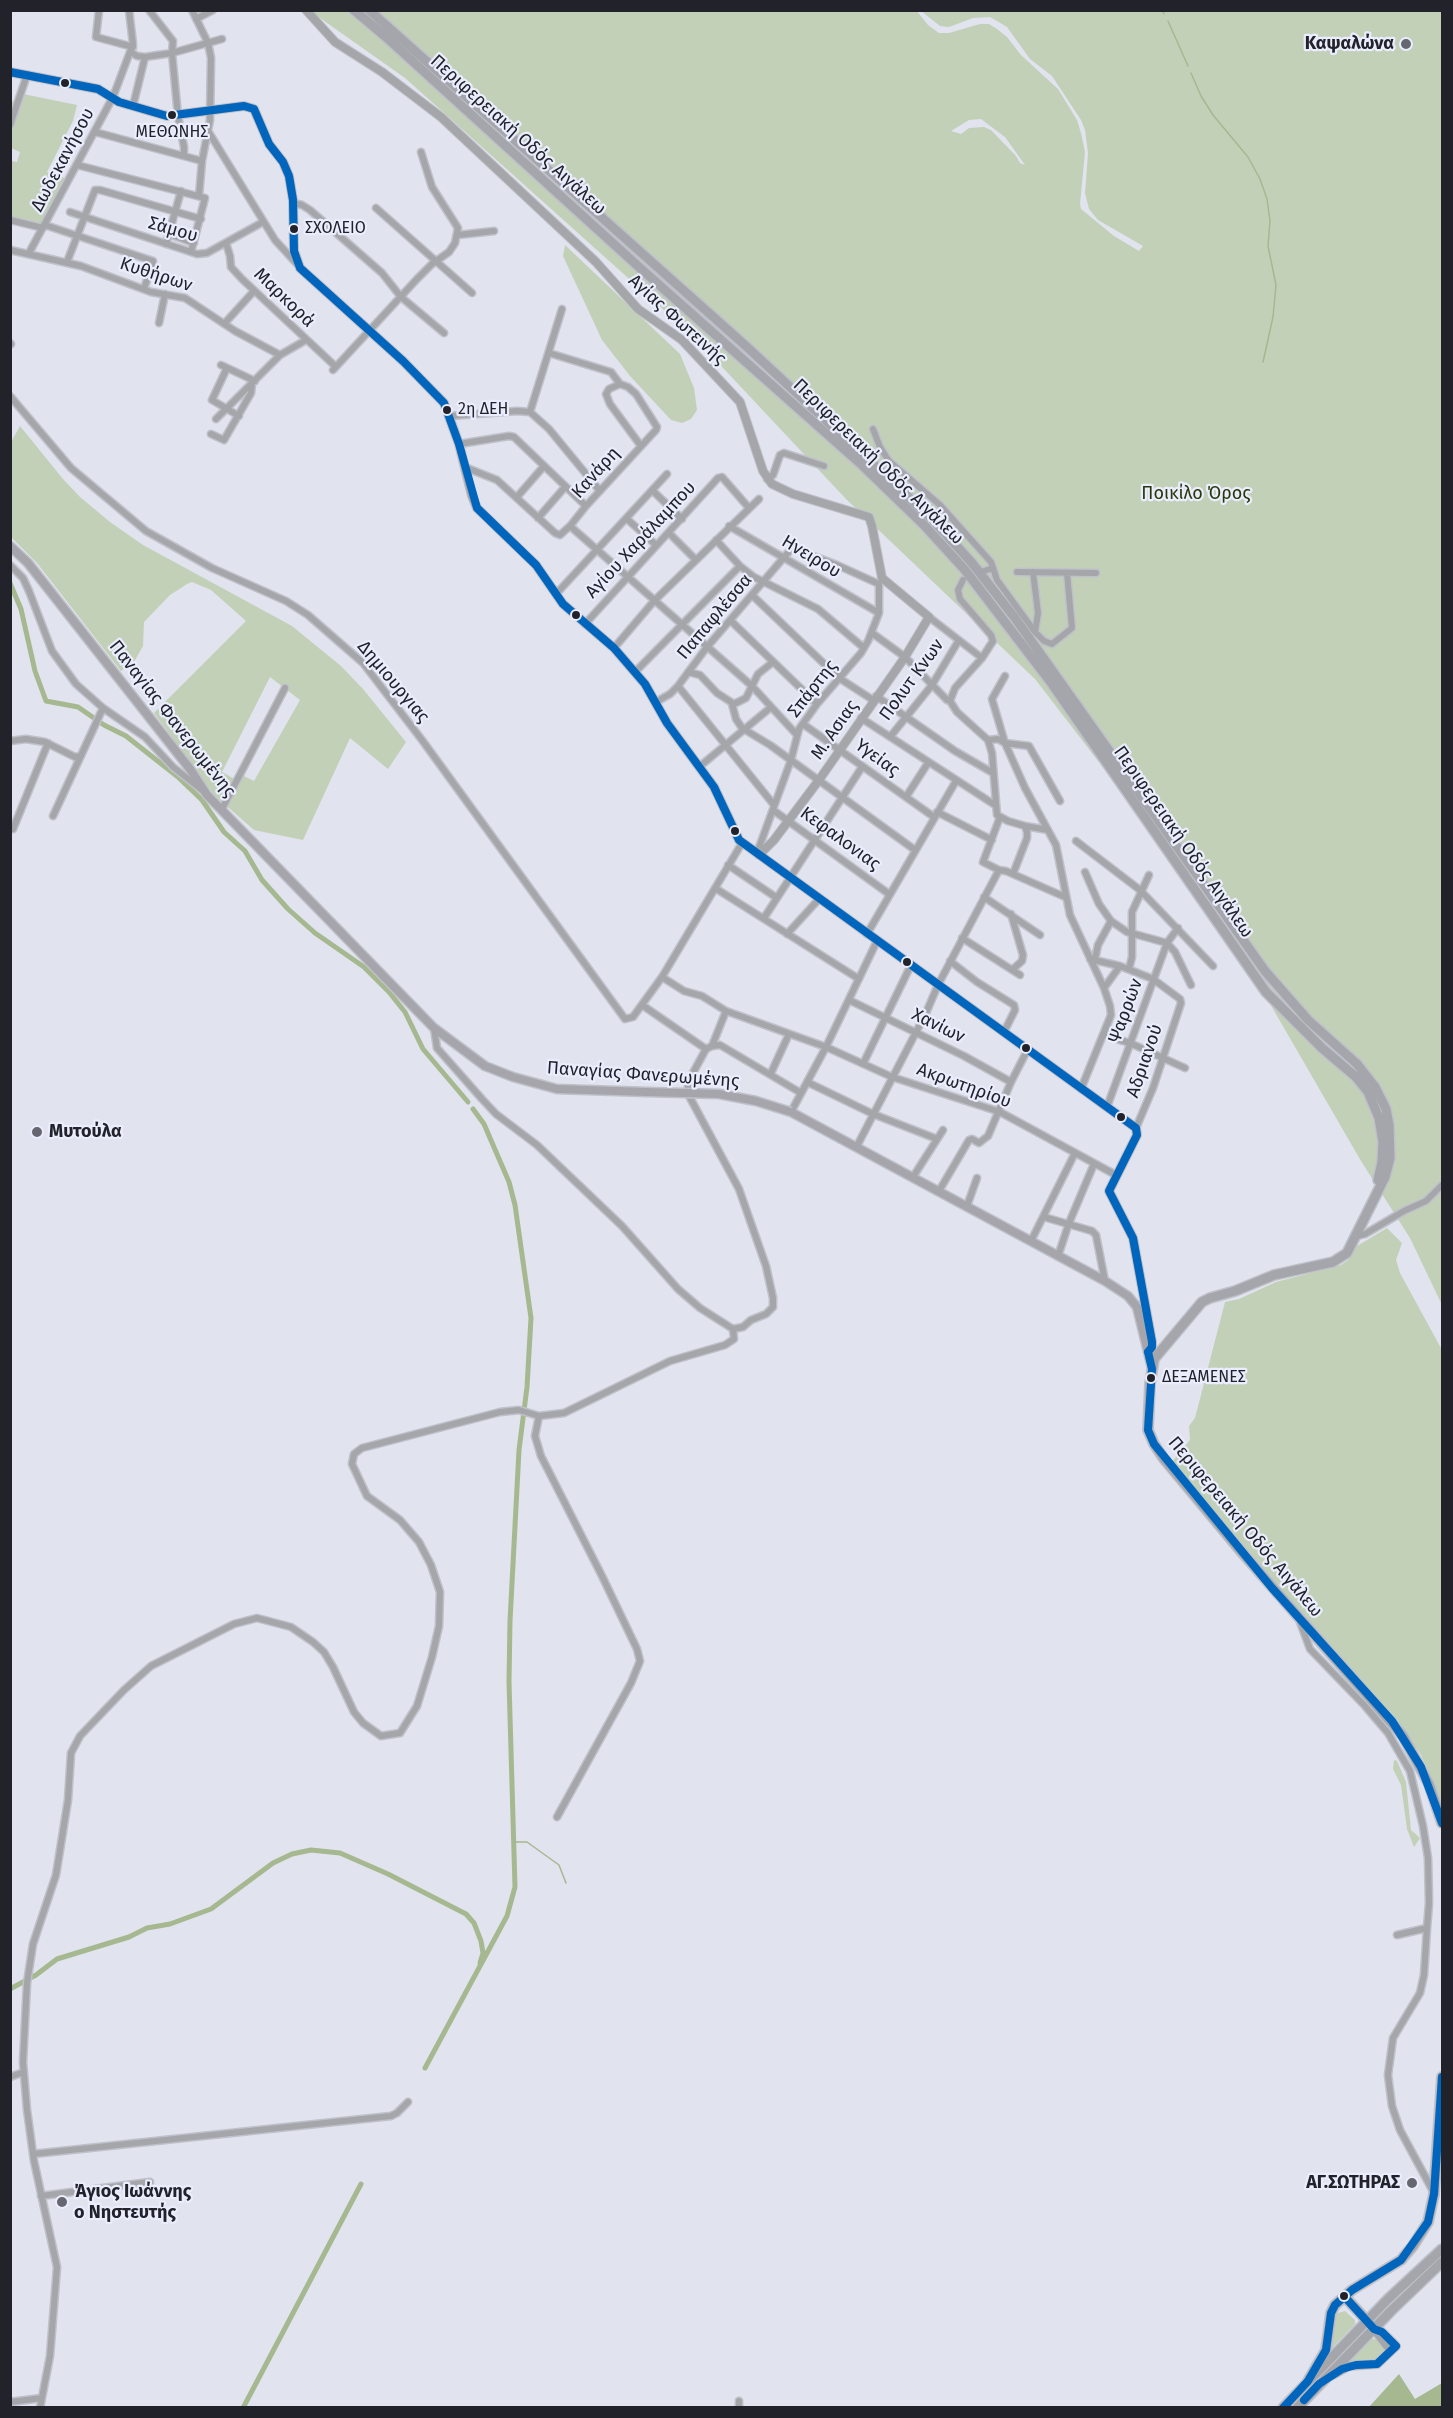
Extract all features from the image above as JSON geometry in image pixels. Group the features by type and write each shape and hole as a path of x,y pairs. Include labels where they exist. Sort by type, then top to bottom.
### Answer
{"highway":[{"name":"Περιφερειακή Οδός Αιγάλεω","path":"354,10 862,465 924,525 965,570 1050,681 1266,992 1322,1048 1356,1077 1368,1092 1379,1118 1383,1142 1382,1162 1375,1196"},
{"name":"Περιφερειακή Οδός Αιγάλεω","path":"369,10 868,458 932,519 972,563 1064,686 1256,959 1308,1020 1357,1064 1371,1080 1386,1109 1392,1145 1385,1177 1347,1253 1333,1262 1274,1275 1235,1292 1202,1302 1160,1350 1152,1369 1148,1430 1154,1444 1239,1549 1403,1736 1429,1784 1443,1823"},
{"path":"1308,2381 1326,2350 1332,2308 1344,2296 1407,2254 1428,2222 1434,2194 1443,2077"},
{"path":"1283,2408 1396,2291 1443,2249"},
{"path":"1297,2408 1443,2262"},
{"path":"1344,2296 1374,2329"}],"main road":[{"name":"Παναγίας Φανερωμένης","path":"10,546 28,563 190,769 205,792 434,1028 485,1066 513,1077 557,1089 719,1094 756,1101 791,1112 1105,1281 1135,1303 1152,1369"}],"street":[{"path":"99,10 96,38 132,50 137,56 172,53 222,39"},
{"name":"Δωδεκανήσου","path":"29,253 70,173 77,165 113,97 132,50 129,10"},
{"path":"149,10 170,35 174,46 172,53 184,156"},
{"path":"192,10 208,43 211,58 210,110 202,161 200,196"},
{"path":"196,19 213,10"},
{"name":"Αγίας Φωτεινής","path":"306,10 335,42 381,72 441,117 596,262 638,309 682,340 740,402 767,479"},
{"path":"133,106 145,57"},
{"path":"10,72 98,89 119,102 166,116 244,106 254,109 269,144 283,162 289,176 297,264"},
{"path":"10,125 27,75"},
{"path":"208,131 282,250 437,395 450,416 477,508 536,566 556,594 585,624 614,648 635,672 656,702 660,713 714,787 742,843 1137,1128 1137,1135 1109,1191 1132,1238 1152,1342 1152,1347 1148,1352"},
{"path":"95,132 202,161"},
{"path":"369,332 436,262 449,252 458,235 454,219 432,187 420,152"},
{"path":"77,165 205,198 191,252"},
{"path":"67,262 93,192 98,189 201,219"},
{"path":"166,244 181,191"},
{"path":"293,203 310,210 382,273 401,297 444,333"},
{"path":"376,208 405,231 472,293"},
{"name":"Σάμου","path":"70,212 191,252 207,254 263,222"},
{"path":"10,220 77,235 153,261 144,289"},
{"path":"458,235 494,231"},
{"path":"169,234 194,243"},
{"name":"Μαρκορά","path":"226,243 231,267 334,368 369,332"},
{"name":"Κυθήρων","path":"10,250 67,262 107,274 144,289 185,298 224,324 280,355"},
{"path":"224,324 254,291"},
{"path":"159,323 165,294"},
{"path":"530,412 562,309"},
{"path":"216,418 280,355 306,340"},
{"path":"549,353 611,372 620,384 609,389 606,394 641,446"},
{"path":"239,416 212,400 224,367 254,382"},
{"path":"211,434 224,440 251,393 254,382"},
{"name":"Κανάρη","path":"538,518 560,535 657,427 636,394 620,384"},
{"name":"Δημιουργιας","path":"10,396 71,468 146,531 212,568 286,601 308,615 363,663 626,1019 631,1019 642,1005"},
{"path":"450,416 530,412 555,436 600,491"},
{"path":"873,429 889,461 940,506 987,557 997,580 1035,632 1044,641 1052,644 1072,628 1068,573"},
{"path":"459,444 509,436 518,440 586,506"},
{"path":"824,466 782,453 773,475 767,479 782,490 869,517 873,526 882,578 982,658"},
{"path":"517,497 544,466"},
{"path":"466,468 497,480 538,518 565,487"},
{"path":"556,594 668,474"},
{"name":"Αγίου Χαράλαμπου","path":"585,624 720,476 749,508"},
{"path":"653,491 682,519"},
{"path":"614,648 654,601 759,499"},
{"path":"627,519 656,545"},
{"path":"570,526 681,626 752,686 796,735"},
{"name":"Ηνειρου","path":"729,526 879,613"},
{"path":"669,533 695,559"},
{"path":"716,540 740,566 764,582 818,609 864,648"},
{"name":"Παπαφλέσσα","path":"656,702 678,686 707,647 753,596 789,550 795,549 875,581"},
{"path":"10,565 23,578 52,651 76,684 103,708 145,737 173,767 205,792"},
{"path":"635,672 740,566"},
{"path":"984,571 993,568"},
{"path":"1017,572 1096,573"},
{"path":"1033,572 1038,613 1035,632"},
{"path":"950,701 955,688 991,645 992,638 960,599 958,591 963,580"},
{"name":"Σπάρτης","path":"758,854 791,760 796,735 817,705 864,648 872,633 879,613 880,587 875,581"},
{"path":"753,596 839,678 907,717 955,751 993,773"},
{"name":"Μ. Ασιας","path":"758,854 789,820 819,780 929,617"},
{"path":"731,621 817,705"},
{"path":"872,633 904,657 988,741 992,753 995,805 1000,817 983,862 1065,897"},
{"name":"Πολυτ Κνων","path":"890,737 932,685 959,640"},
{"path":"732,704 738,704 746,698 758,674 773,662"},
{"path":"688,672 705,679 717,693 732,704 739,725 915,850"},
{"path":"1005,676 992,699 1005,743 1058,852 1070,915 1093,959 1111,1015 1081,1089"},
{"name":"Κεφαλονιας","path":"678,686 773,808 890,894"},
{"path":"222,809 285,688"},
{"path":"53,816 103,708"},
{"path":"699,766 770,708"},
{"path":"861,718 995,805"},
{"name":"Υγείας","path":"803,724 906,797 992,840"},
{"path":"11,743 27,739 48,743 75,757 81,756"},
{"path":"988,741 998,739 1005,743 1029,746 1060,801"},
{"path":"13,829 48,743"},
{"path":"906,797 928,763"},
{"path":"764,918 862,767"},
{"path":"867,934 956,781"},
{"path":"1000,817 1025,826 1048,830"},
{"path":"1013,874 1027,838 1025,826"},
{"path":"1076,841 1140,890 1213,966"},
{"path":"742,843 662,977 642,1005 709,1047 720,1045 801,1092"},
{"path":"728,865 777,898"},
{"path":"857,1146 916,1033 950,961 999,870"},
{"path":"1085,872 1099,904 1111,921 1121,929 1167,943 1175,952 1191,985"},
{"path":"1129,969 1132,912 1140,890 1149,875"},
{"path":"715,888 859,979"},
{"path":"984,897 1040,935"},
{"path":"787,934 819,898"},
{"path":"1010,913 1023,955 1022,961 1012,970"},
{"path":"1093,959 1111,921"},
{"name":"Ψαρρών","path":"1107,1107 1167,943 1178,928"},
{"path":"962,938 1020,975"},
{"path":"791,1112 878,941"},
{"path":"1093,959 1129,969 1154,980"},
{"path":"950,961 977,982 1014,1005 1015,1011 1004,1032"},
{"path":"863,1064 911,965"},
{"path":"1104,988 1120,966"},
{"name":"Ακρωτηρίου","path":"662,977 684,990 702,996 726,1011 826,1047 892,1077 1000,1112 1116,1175"},
{"name":"Αδριανού","path":"1137,1128 1181,1003 1177,994 1154,980"},
{"name":"Χανίων","path":"849,999 1011,1082"},
{"path":"434,1028 437,1048 496,1114 537,1145 622,1226 683,1294 733,1329 743,1327 751,1320 771,1311 773,1298 766,1266 739,1189 688,1094 688,1082 709,1047 726,1011"},
{"path":"771,1073 789,1034"},
{"path":"1104,1035 1130,1043 1185,1068"},
{"path":"939,1191 969,1140 982,1143 988,1136 1028,1049"},
{"path":"807,1082 873,1114 937,1139"},
{"path":"912,1177 943,1130"},
{"path":"1030,1241 1075,1153"},
{"path":"1058,1256 1094,1164"},
{"path":"967,1206 977,1178"},
{"path":"1357,1236 1426,1202 1443,1185"},
{"path":"1044,1217 1088,1229 1096,1235 1105,1281"},
{"path":"40,2408 50,2356 57,2276 33,2154 24,2072 28,1979 33,1944 56,1875 68,1800 71,1753 81,1736 151,1666 245,1620 257,1618 276,1621 304,1635 324,1652 354,1712 368,1728 381,1736 400,1733 417,1706 432,1657 441,1615 440,1592 431,1564 419,1542 400,1520 367,1496 352,1464 354,1454 362,1448 428,1429 443,1428 500,1412 523,1411 539,1416 564,1413 670,1361 725,1345 734,1339 733,1329"},
{"path":"539,1416 535,1436 541,1456 602,1576 637,1649 640,1661 632,1683 556,1817"},
{"path":"1300,1619 1310,1649 1382,1726 1401,1753 1410,1771 1423,1826 1430,1882 1424,1976 1420,1993 1393,2038 1388,2075 1392,2106 1400,2130 1434,2194"},
{"path":"1397,1935 1427,1928"},
{"path":"10,2077 24,2072"},
{"path":"33,2154 391,2116 398,2113 408,2102"},
{"path":"41,2196 150,2182"},
{"path":"1319,2384 1349,2366 1377,2364 1394,2349 1382,2332 1374,2329"},
{"path":"10,2402 42,2398"}],"green space":[{"name":"Ποικίλο Όρος","path":"916,10 928,25 939,33 989,24 1007,37 1021,55 1058,89 1077,120 1085,152 1081,209 1114,236 1139,251 1143,246 1098,220 1089,209 1085,193 1088,153 1085,130 1081,120 1052,76 1030,59 1007,27 990,17 973,18 949,27 940,26 921,11 1442,11 1442,1305 1410,1238 1361,1161 1225,926 1035,679 846,499 694,337 405,78 320,18 305,11","holes":["981,119 1005,137 1025,165 1020,163 991,130 984,127 969,128 961,134 951,131 969,120"]},
{"path":"23,94 77,105 73,121 47,172 65,178 41,225 11,218 11,161 17,162 20,152 11,148 11,131 14,122 11,120 10,101 20,103"},
{"path":"565,245 680,354 694,388 697,410 691,419 682,423 671,420 630,376 602,340 563,256"},
{"path":"20,426 63,479 80,497 110,522 143,545 292,626 341,666 406,742 388,769 350,738 303,840 254,830 214,795 154,713 246,621 211,590 192,582 187,584 170,595 144,622 143,646 134,662 121,671 37,563 11,537 11,442","holes":["270,677 300,700 254,781 240,774 236,780 222,772"]},
{"path":"1387,1228 1402,1243 1396,1260 1400,1273 1442,1350 1442,1805 1421,1755 1397,1720 1278,1590 1172,1462 1190,1440 1189,1426 1195,1418 1225,1302 1239,1299 1276,1282 1341,1265 1348,1260 1357,1246"},
{"path":"1394,1760 1397,1761 1406,1782 1411,1830 1420,1838 1414,1847 1407,1829 1401,1785 1393,1769"},
{"path":"1345,2311 1355,2320 1355,2324 1332,2348 1334,2318 1338,2313"},
{"path":"1372,2339 1376,2339 1387,2352 1376,2362 1348,2363"}],"shaded area":[{"path":"1399,2374 1415,2399 1442,2383 1442,2407 1369,2407"}],"waterway":[{"path":"1162,10 1164,14"},
{"path":"1168,21 1188,66"},
{"path":"1191,73 1201,96 1213,115 1248,157 1260,179 1267,199 1270,221 1268,246 1276,285 1273,317 1263,362"},
{"path":"10,583 21,609 35,671 46,701 78,707 104,725 126,736 178,777 202,800 224,832 245,851 262,880 288,909 315,933 364,967 389,992 405,1012 423,1049 468,1102"},
{"path":"425,2068 507,1916 515,1887 509,1682 510,1621 519,1450 527,1387 531,1318 515,1205 509,1182 484,1124 473,1109"},
{"path":"514,1842 527,1842 559,1865 566,1883"},
{"path":"10,1989 36,1975 57,1959 211,1909 273,1863 292,1854 311,1850 340,1853 388,1874 466,1914 474,1923 481,1941 483,1953 480,1963"},
{"path":"243,2408 361,2184"}],"transit line":[{"path":"10,72 98,89 119,102 167,116 244,106 254,109 269,144 283,162 289,176 293,200 294,251 300,268 403,361 444,403 459,444 477,508 536,565 563,604 614,648 645,684 667,723 714,787 739,840 1136,1128 1137,1135 1109,1191 1133,1238 1152,1342 1152,1347 1148,1352"},
{"path":"1148,1352 1152,1369 1148,1430 1154,1444 1272,1588 1392,1721 1421,1767 1442,1823"},
{"path":"1283,2408 1308,2381 1326,2350 1331,2313 1335,2305 1352,2290 1401,2260 1428,2222 1434,2194 1442,2077"},
{"path":"1304,2400 1319,2384 1342,2369 1356,2365 1377,2364 1396,2346 1382,2332 1374,2329 1344,2296"}],"place":[{"name":"Καψαλώνα","path":"1406,44"},
{"name":"ΜΕΘΩΝΗΣ","path":"172,115"},
{"name":"ΣΧΟΛΕΙΟ","path":"294,229"},
{"name":"2η ΔΕΗ","path":"447,410"},
{"name":"Μυτούλα","path":"37,1132"},
{"name":"ΔΕΞΑΜΕΝΕΣ","path":"1151,1378"},
{"name":"ΑΓ.ΣΩΤΗΡΑΣ","path":"1412,2183"},
{"name":"Άγιος Ιωάννης ο Νηστευτής","path":"62,2202"}]}
